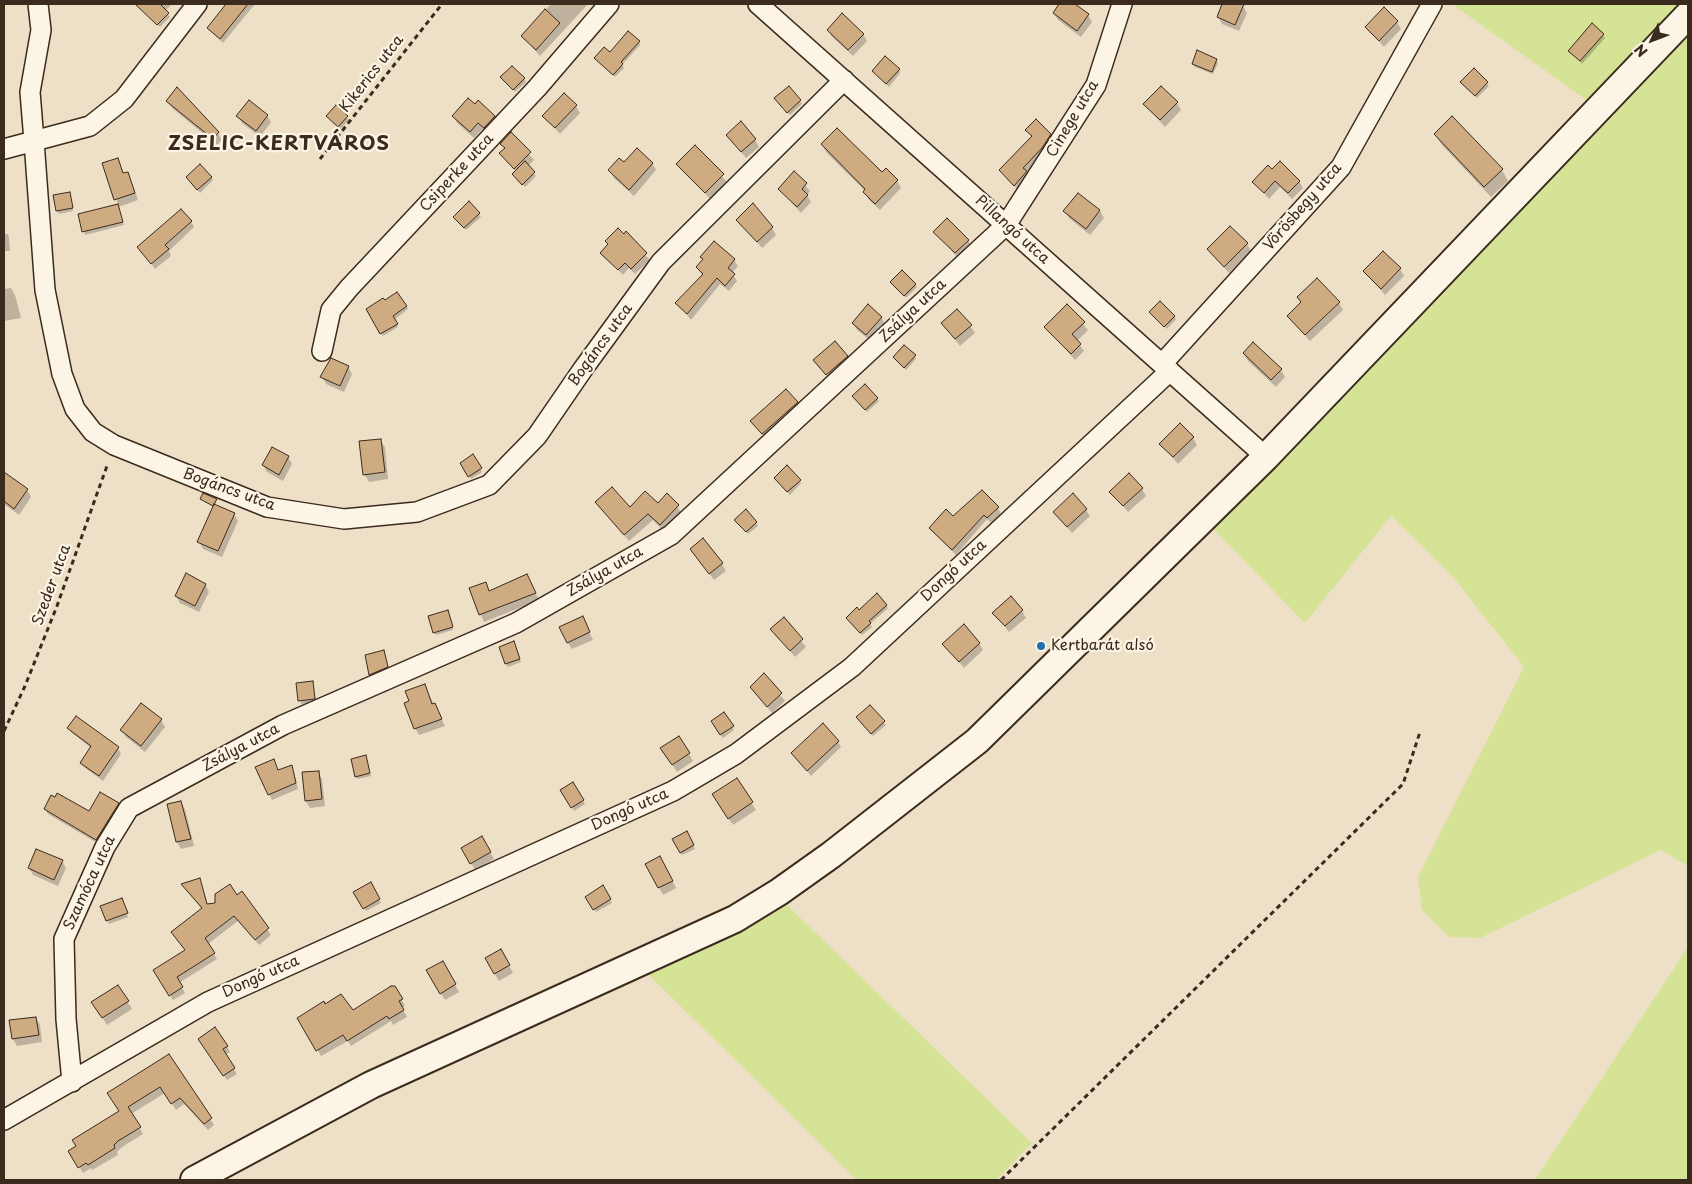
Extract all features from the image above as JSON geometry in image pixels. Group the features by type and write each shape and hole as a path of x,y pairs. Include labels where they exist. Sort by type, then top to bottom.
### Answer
{"street":[{"name":"Bogáncs utca","path":"38,4 41,30 30,92 44,290 62,374 75,409 93,432 114,446 267,507 344,520 417,512 489,485 537,436 661,262 844,80"},
{"path":"6,153 34,141 90,126 124,99 197,4"},
{"name":"Csiperke utca","path":"322,351 331,310 349,288 537,88 609,4"},
{"name":"Pillangó utca","path":"758,4 1266,457"},
{"name":"Cinege utca","path":"1006,225 1096,85 1122,4"},
{"name":"Vörösbegy utca","path":"1166,368 1341,167 1432,4"},
{"path":"194,1180 371,1085 735,919 779,892 831,855 977,741 1266,457 1688,15"},
{"name":"Zsálya utca","path":"129,808 283,725 516,623 671,535 1006,225"},
{"name":"Dongó utca","path":"4,1120 208,1002 673,791 736,754 852,667 1166,368"},
{"name":"Szamóca utca","path":"72,1082 66,1019 64,940 105,847 129,808"}],"path":[{"name":"Kikerics utca","path":"320,159 442,4"},
{"name":"Szeder utca","path":"4,730 25,686 57,606 114,446"},
{"path":"1001,1180 1403,784 1420,732"}],"green space":[{"path":"1452,4 1688,4 1688,866 1661,850 1480,938 1449,937 1422,910 1418,877 1524,667 1453,577 1391,516 1305,623 1213,529 1606,114"},
{"path":"784,902 1032,1143 996,1180 857,1180 645,971"},
{"path":"1688,947 1688,1180 1535,1180"}],"building":[{"path":"135,4 160,4 169,13 157,25"},
{"path":"226,4 248,4 220,39 207,28"},
{"path":"1059,4 1075,4 1089,14 1077,31 1053,13"},
{"path":"1222,4 1244,4 1235,25 1217,17"},
{"path":"1384,7 1398,21 1379,41 1365,27"},
{"path":"545,9 560,23 536,50 521,36"},
{"path":"842,13 864,34 848,50 827,30"},
{"path":"1592,23 1604,34 1580,61 1568,51"},
{"path":"628,31 640,41 621,62 623,64 613,75 594,58 604,47 610,52"},
{"path":"1197,50 1217,59 1212,72 1192,64"},
{"path":"885,56 900,69 886,84 872,71"},
{"path":"512,66 525,78 513,90 500,77"},
{"path":"1474,68 1488,82 1475,96 1460,82"},
{"path":"789,86 801,100 787,113 774,98"},
{"path":"1161,86 1178,102 1160,120 1143,104"},
{"path":"177,87 219,132 213,139 166,101"},
{"path":"564,93 577,105 555,128 542,116"},
{"path":"468,98 475,104 478,100 495,116 484,128 478,123 470,132 452,116"},
{"path":"249,100 268,115 256,131 236,116"},
{"path":"336,105 348,116 338,127 326,116"},
{"path":"1452,116 1503,169 1484,187 1434,134"},
{"path":"1036,119 1051,134 1042,148 1023,168 1027,171 1014,186 999,170 1032,136 1025,130"},
{"path":"741,121 756,139 741,152 726,135"},
{"path":"837,128 882,172 886,168 898,180 875,204 863,192 865,189 821,144"},
{"path":"511,132 531,152 514,169 499,153 505,148 500,144"},
{"path":"695,145 724,174 705,193 676,164"},
{"path":"637,148 653,163 629,190 608,170 619,158 624,162"},
{"path":"118,158 123,173 128,172 135,193 114,200 102,163"},
{"path":"525,161 535,172 522,185 512,174"},
{"path":"1280,161 1300,181 1288,193 1275,181 1264,193 1252,182 1268,165 1272,169"},
{"path":"200,164 212,177 197,190 186,177"},
{"path":"794,171 807,183 802,189 808,195 797,207 778,189"},
{"path":"70,192 73,208 56,211 53,195"},
{"path":"1078,193 1100,210 1086,229 1063,211"},
{"path":"469,201 480,213 464,228 453,217"},
{"path":"753,203 773,227 757,242 736,220"},
{"path":"118,204 123,222 82,232 78,214"},
{"path":"181,209 192,221 165,245 169,249 151,264 137,247"},
{"path":"947,218 969,240 955,253 933,232"},
{"path":"1230,226 1248,243 1224,267 1207,249"},
{"path":"618,228 624,234 626,231 647,253 631,269 625,263 618,270 600,253 608,244 605,241"},
{"path":"714,241 735,259 728,268 735,274 725,286 717,278 687,314 675,303 703,274 696,267 703,259 700,257"},
{"path":"1383,251 1401,268 1381,289 1363,271"},
{"path":"902,270 916,284 904,296 890,282"},
{"path":"1317,278 1340,302 1305,335 1287,316 1301,302 1297,297"},
{"path":"397,292 407,306 393,316 398,324 380,334 366,309"},
{"path":"1160,301 1175,316 1164,327 1149,312"},
{"path":"868,304 882,317 866,335 852,323"},
{"path":"1067,304 1085,322 1072,334 1081,344 1071,354 1044,327"},
{"path":"957,309 972,325 955,339 941,323"},
{"path":"835,341 848,356 826,375 813,360"},
{"path":"1253,342 1282,369 1271,380 1243,353"},
{"path":"904,345 916,355 904,368 893,357"},
{"path":"331,358 349,366 340,386 320,377"},
{"path":"865,384 878,398 865,410 852,396"},
{"path":"786,389 798,402 762,434 750,421"},
{"path":"1180,423 1194,437 1173,457 1159,444"},
{"path":"381,439 385,472 363,475 359,441"},
{"path":"272,447 289,456 279,475 262,465"},
{"path":"473,454 482,468 468,477 460,463"},
{"path":"787,465 801,480 787,492 774,478"},
{"path":"4,472 28,489 14,509 4,501"},
{"path":"1129,473 1143,488 1123,506 1109,492"},
{"path":"612,487 630,507 645,491 658,503 667,493 679,505 660,525 648,514 624,535 595,502"},
{"path":"982,490 999,507 987,518 984,515 952,550 929,528 946,509 953,516"},
{"path":"203,493 217,499 213,506 200,499"},
{"path":"1073,493 1087,509 1067,527 1053,512"},
{"path":"214,504 235,513 218,551 197,542"},
{"path":"746,509 757,522 746,532 734,520"},
{"path":"703,538 723,563 709,574 690,549"},
{"path":"186,573 206,584 195,606 175,596"},
{"path":"527,574 536,593 479,615 469,588 486,582 489,591"},
{"path":"877,593 887,605 869,621 871,623 860,633 846,618 857,607 859,610"},
{"path":"1011,596 1023,610 1005,626 992,613"},
{"path":"448,610 453,627 433,633 428,616"},
{"path":"583,616 590,632 567,643 559,627"},
{"path":"784,617 803,639 790,651 770,629"},
{"path":"964,624 980,643 959,662 942,644"},
{"path":"514,641 520,659 505,664 499,647"},
{"path":"384,650 388,667 369,675 365,655"},
{"path":"764,673 782,693 767,707 750,687"},
{"path":"313,681 315,699 298,701 296,683"},
{"path":"425,684 432,704 435,703 442,719 414,729 404,703 409,701 405,691"},
{"path":"141,703 162,719 141,746 120,730"},
{"path":"870,705 885,721 871,734 856,717"},
{"path":"724,712 734,726 720,735 711,721"},
{"path":"76,716 119,747 99,776 80,763 91,746 67,728"},
{"path":"823,723 839,741 807,771 791,753"},
{"path":"679,736 690,753 672,765 660,748"},
{"path":"366,755 370,773 355,777 351,759"},
{"path":"274,759 278,770 292,765 296,783 268,795 255,767"},
{"path":"319,771 322,799 305,801 302,772"},
{"path":"737,778 753,802 728,819 712,794"},
{"path":"573,782 584,800 571,808 560,790"},
{"path":"100,792 119,803 96,840 44,809 51,795 55,797 57,793 89,811"},
{"path":"181,801 191,839 176,842 167,804"},
{"path":"687,831 694,845 680,853 672,839"},
{"path":"482,836 491,852 470,864 461,848"},
{"path":"36,849 63,860 54,880 28,868"},
{"path":"660,856 673,881 658,888 645,864"},
{"path":"200,878 207,904 215,903 215,894 230,884 237,895 242,891 269,928 255,940 234,916 205,938 215,953 177,977 183,987 169,996 153,970 185,950 171,932 202,908 181,884"},
{"path":"371,882 380,899 363,909 353,892"},
{"path":"603,885 611,899 593,910 585,897"},
{"path":"122,898 128,913 106,921 100,906"},
{"path":"501,949 510,965 494,974 485,958"},
{"path":"443,961 456,984 440,994 426,970"},
{"path":"118,985 129,1001 102,1018 91,1002"},
{"path":"391,986 395,986 403,999 399,1001 404,1010 389,1019 387,1016 347,1041 343,1035 316,1051 297,1018 324,1001 325,1004 341,994 353,1010"},
{"path":"36,1017 39,1035 12,1039 9,1020"},
{"path":"215,1027 228,1046 223,1049 235,1068 223,1076 198,1039"},
{"path":"169,1054 212,1118 204,1124 180,1098 171,1104 160,1087 128,1107 141,1127 118,1141 114,1145 115,1148 88,1165 86,1163 78,1168 68,1151 76,1146 72,1140 119,1111 107,1093"}],"place":[{"name":"Kertbarát alsó","path":"1041,646"}],"district":[{"name":"ZSELIC-KERTVÁROS","path":"279,144"}]}
